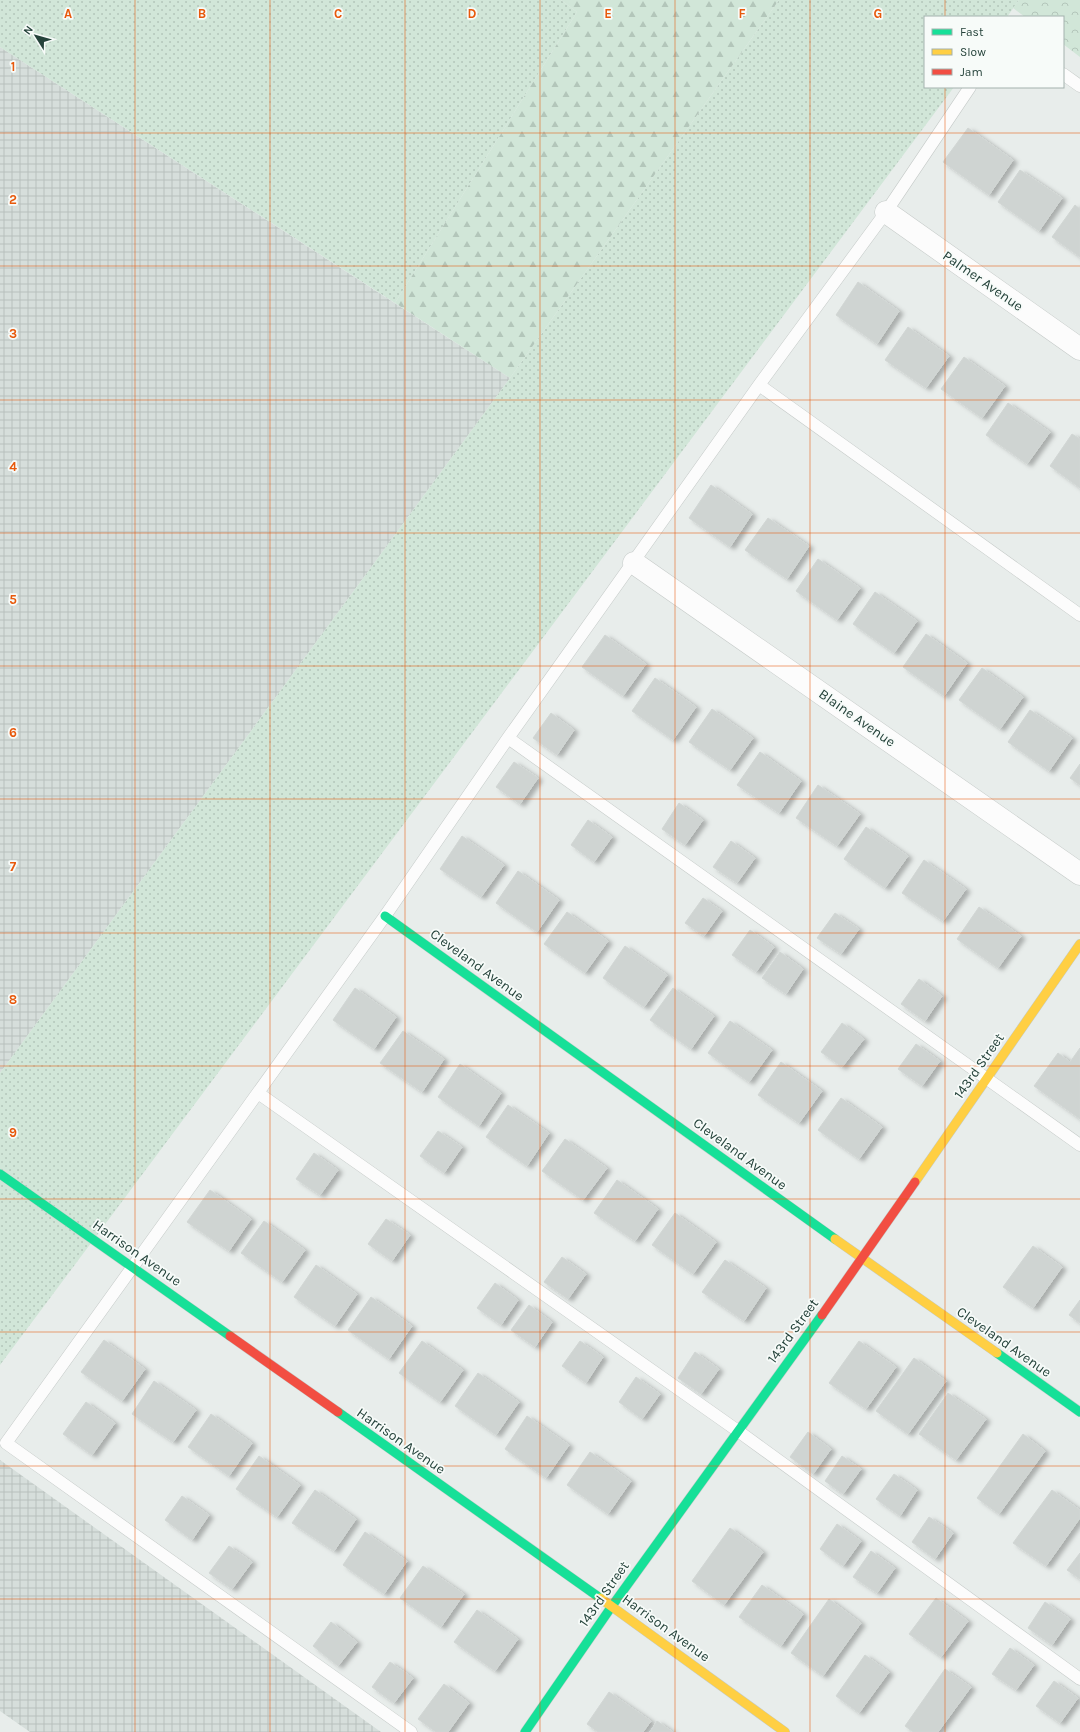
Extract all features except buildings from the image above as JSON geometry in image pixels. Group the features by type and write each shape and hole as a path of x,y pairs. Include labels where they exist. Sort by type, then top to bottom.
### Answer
{"street":[{"name":"Palmer Avenue","path":"886,212 1080,349"},
{"name":"Blaine Avenue","path":"634,562 1080,874"},
{"name":"Cleveland Avenue","path":"385,916 862,1259 1080,1412"},
{"name":"143rd Street","path":"525,1732 612,1606 862,1259 1080,944"},
{"name":"Harrison Avenue","path":"0,1174 612,1606 785,1732"}],"lane":[{"path":"1064,75 1080,86"},
{"path":"411,1732 6,1444 385,916 508,738 759,385 886,212 969,88"},
{"path":"759,385 1080,616"},
{"path":"508,738 988,1078 1080,1145"},
{"path":"258,1093 738,1431 1080,1679"}],"shaded area":[{"path":"0,47 510,378 0,1073"},
{"path":"0,1460 381,1732 30,1732 0,1711"}],"green space":[{"path":"0,0 561,0 577,12 395,303 0,47"},
{"path":"561,0 779,0 510,378 395,303 577,12"},
{"path":"779,0 1019,0 1008,16 924,16 924,88 953,88 0,1365 0,1073 510,378"},
{"path":"1019,0 1080,0 1080,57 1064,45 1064,16 1024,16 1013,8"}],"traffic: fast":[{"path":"385,916 835,1239"},
{"path":"0,1174 230,1336"},
{"path":"525,1732 612,1606 822,1315"},
{"path":"997,1353 1080,1412"},
{"path":"338,1412 600,1598"}],"traffic: slow":[{"path":"915,1182 1080,944"},
{"path":"835,1239 997,1353"},
{"path":"600,1598 785,1732"}],"traffic: jam":[{"path":"822,1315 915,1182"},
{"path":"230,1336 338,1412"}]}
